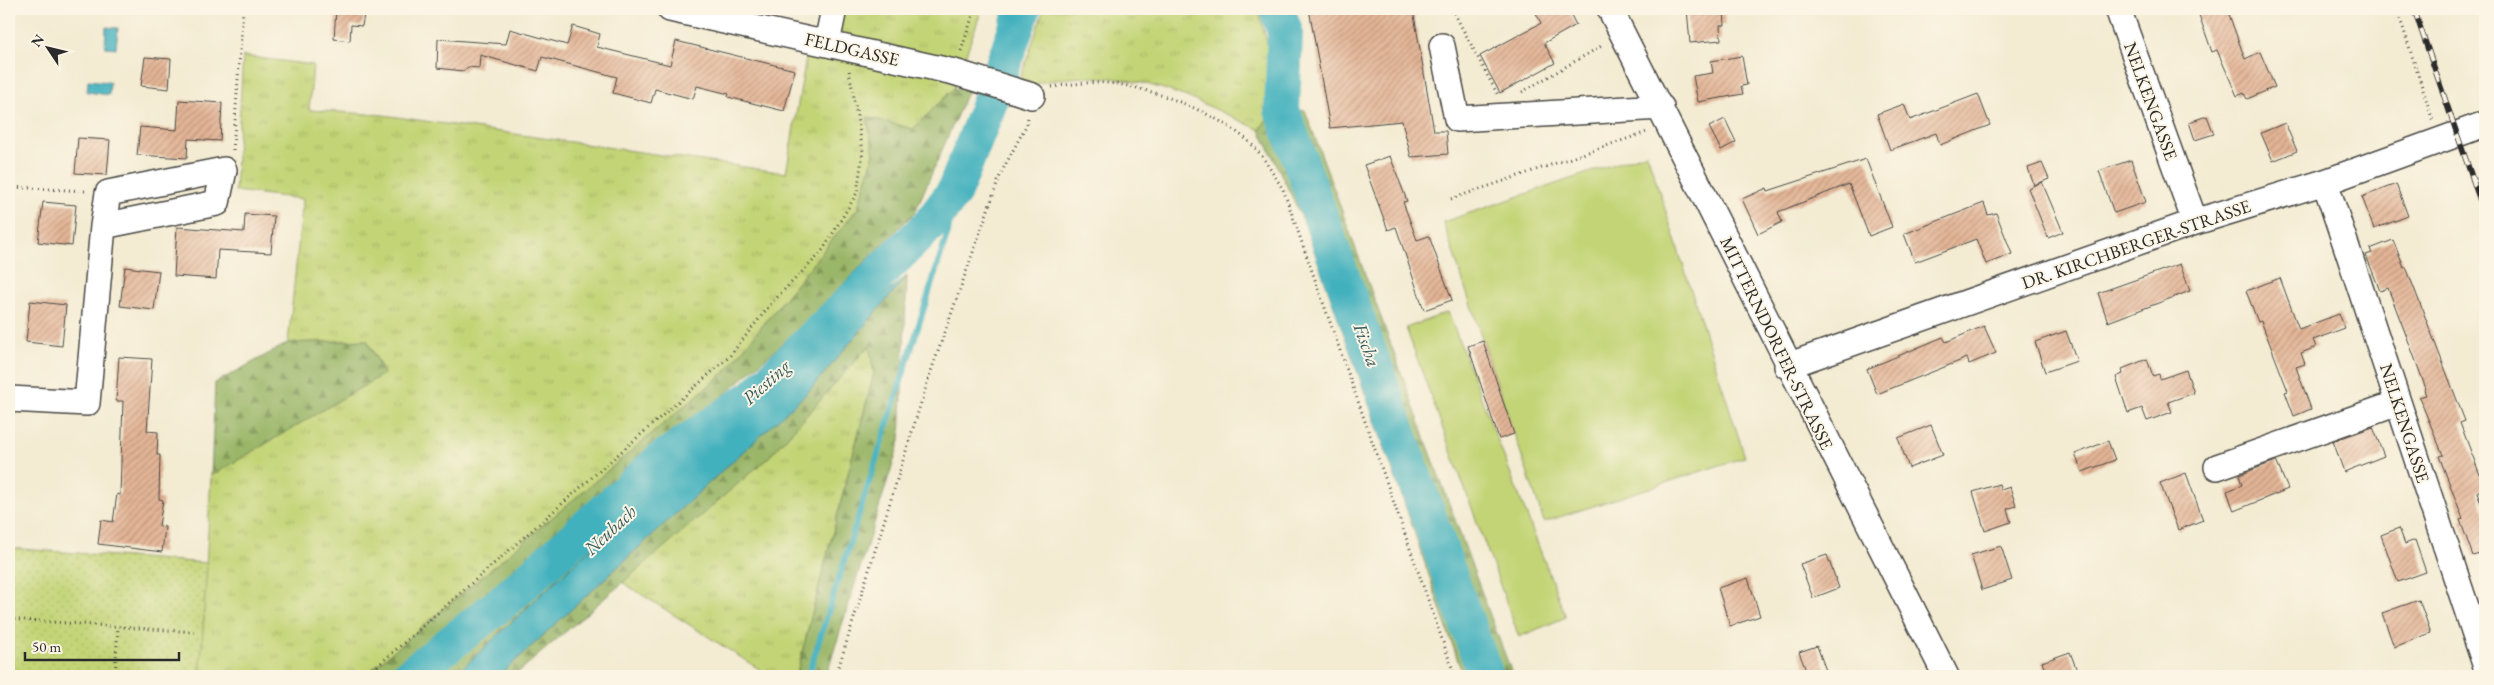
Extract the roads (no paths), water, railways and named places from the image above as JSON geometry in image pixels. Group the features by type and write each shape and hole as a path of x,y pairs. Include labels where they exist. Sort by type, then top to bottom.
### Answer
{"street":[{"name":"FELDGASSE","path":"670,9 962,75 1022,94"},
{"path":"834,9 836,45"},
{"name":"MITTERNDORFER-STRASSE","path":"1610,9 1665,116 1787,366 1946,676"},
{"name":"NELKENGASSE","path":"2118,9 2195,222"},
{"path":"1442,46 1457,119 1506,110 1665,116"},
{"name":"DR. KIRCHBERGER-STRASSE","path":"1787,366 2195,222 2325,182 2485,124"},
{"path":"9,399 87,403 102,226 108,193 224,170 217,203 102,226"},
{"name":"NELKENGASSE","path":"2325,182 2485,664"},
{"path":"2216,467 2398,403"}],"water":[{"path":"106,27 118,28 116,48 105,47"},
{"path":"88,80 110,82 109,95 87,92"},
{"path":"907,276 808,392 499,676 454,676 754,396"}],"waterway":[{"name":"Piesting","path":"409,676 504,601 662,459 754,396 930,224 954,192 989,104 1023,9"},
{"name":"Fischa","path":"1277,9 1285,32 1282,110 1486,676"},
{"path":"808,676 948,232 954,192"}],"railway":[{"path":"2414,9 2485,215"}],"water label":[{"name":"Neubach","path":"610,530"}]}
